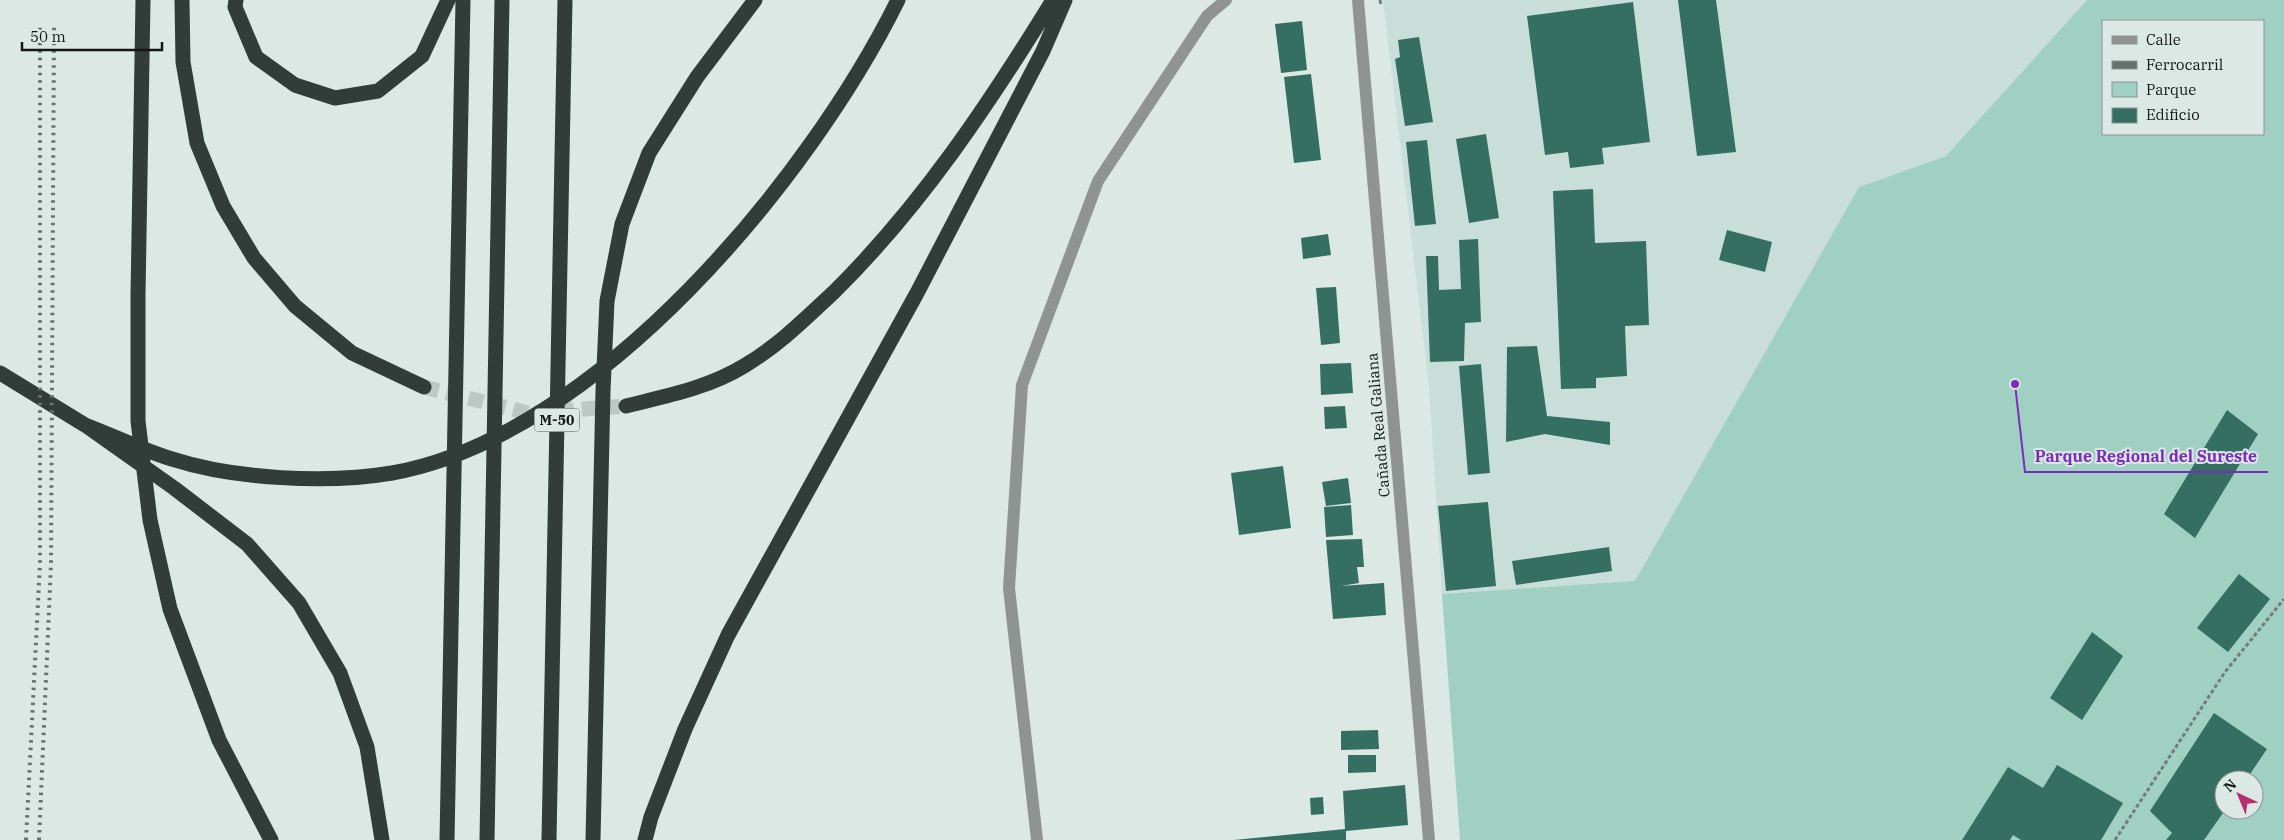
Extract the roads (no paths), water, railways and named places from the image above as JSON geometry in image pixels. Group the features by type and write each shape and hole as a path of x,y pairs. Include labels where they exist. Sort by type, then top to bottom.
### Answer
{"highway":[{"path":"143,0 138,421 150,520 170,609 219,740 271,840"},
{"path":"182,0 183,62 197,142 222,206 254,258 295,306 352,353 424,387"},
{"path":"236,0 235,7 256,57 295,85 334,98 378,91 422,56 448,0"},
{"path":"446,840 463,0"},
{"path":"487,840 502,0"},
{"name":"M-50","path":"550,840 565,0"},
{"path":"593,840 602,401 607,301 622,224 649,153 697,78 755,0"},
{"path":"85,425 172,460 240,474 313,480 392,473 451,457 521,424 550,406 592,375 662,317 732,242 791,171 851,82 884,28 898,0"},
{"path":"626,406 690,390 734,371 791,334 872,254 962,142 1053,0"},
{"path":"645,840 651,817 686,729 728,635 917,293 1043,52 1065,0"},
{"path":"0,373 85,425 174,488 247,544 299,603 340,673 367,747 382,840"}],"street":[{"path":"1207,16 1210,0"},
{"path":"1038,840 1009,588 1022,385 1098,181 1207,16 1226,0"},
{"name":"Cañada Real Galiana","path":"1357,2 1429,840"}],"tunnel":[{"path":"424,387 528,413 626,406"}],"railway":[{"path":"26,840 40,563 40,26"},
{"path":"39,840 51,564 54,26"}],"place":[{"name":"Parque Regional del Sureste","path":"2015,384"}]}
